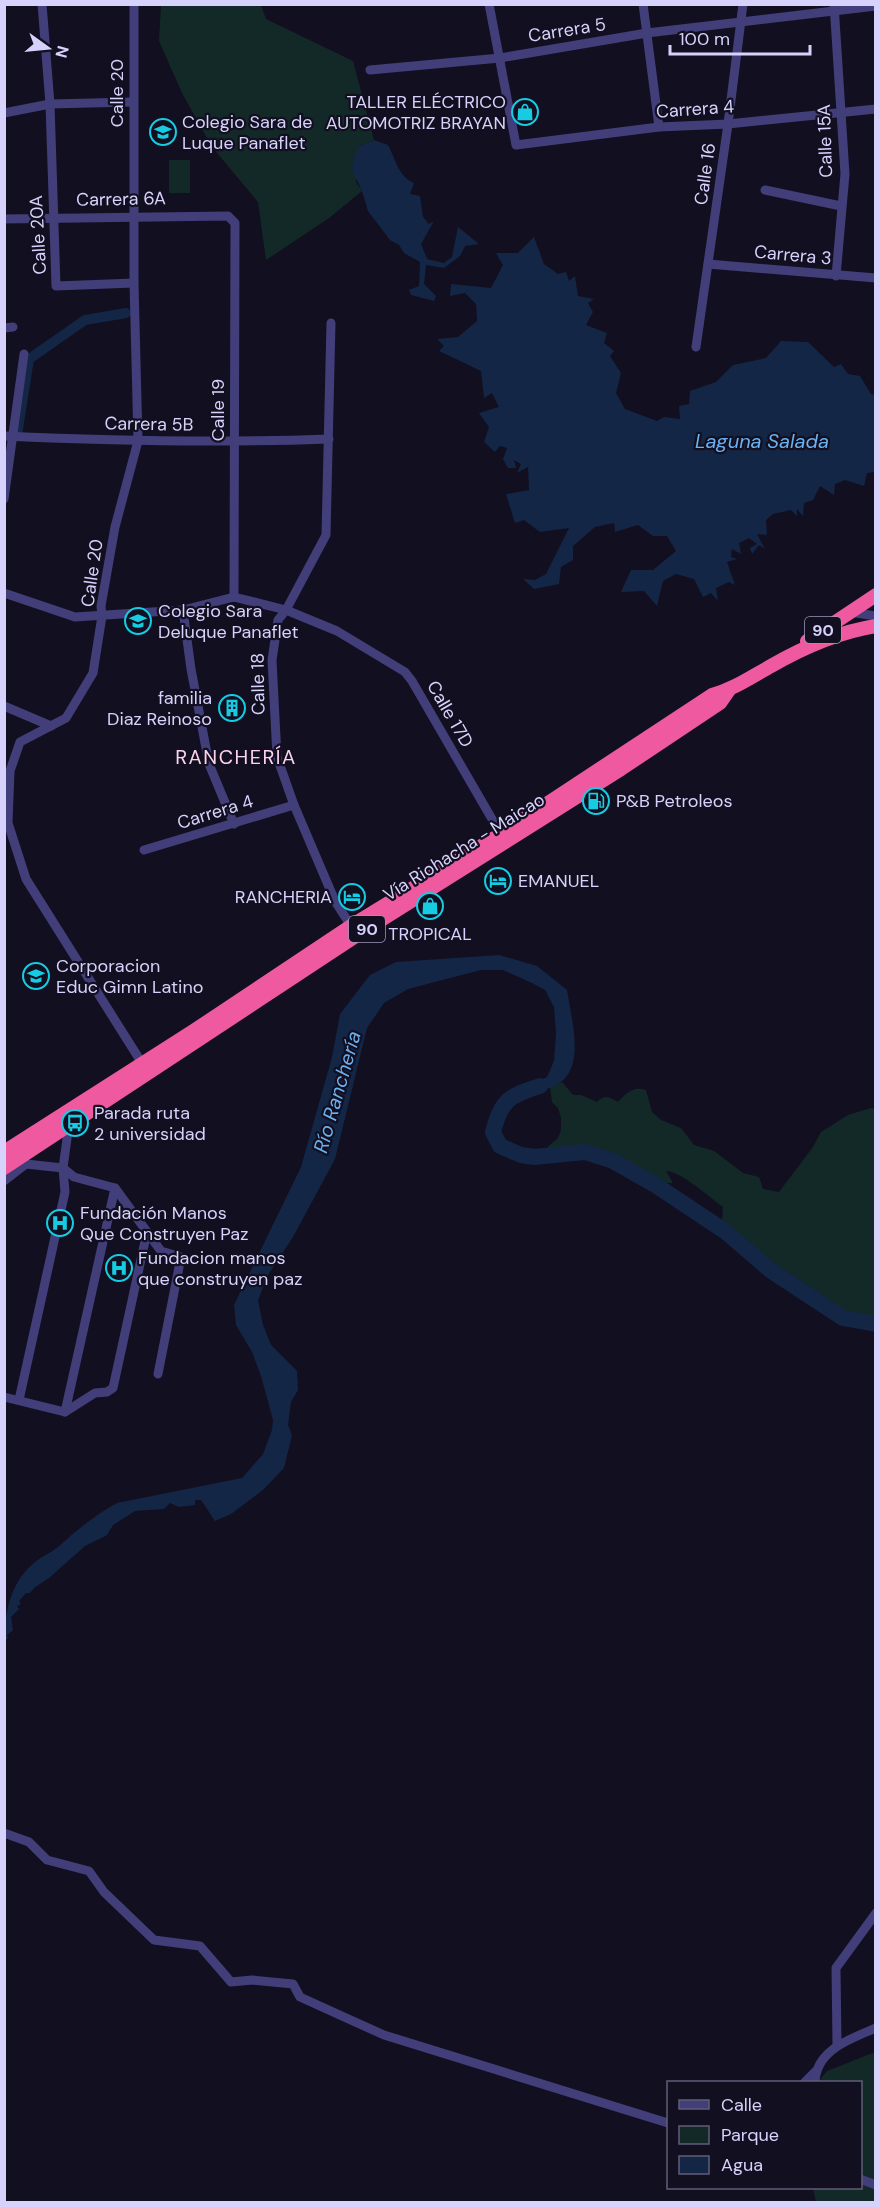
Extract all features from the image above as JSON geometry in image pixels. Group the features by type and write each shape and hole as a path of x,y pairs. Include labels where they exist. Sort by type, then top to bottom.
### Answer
{"highway":[{"name":"90","path":"771,666 849,612 874,598"},
{"path":"771,666 803,648 837,635 876,626"},
{"name":"Vía Riohacha - Maicao","path":"4,1167 67,1120 145,1068 720,703 729,690 771,666"},
{"name":"Vía Riohacha - Maicao","path":"195,1036 351,926 503,839"},
{"name":"Vía Riohacha - Maicao","path":"4,1152 67,1120"}],"street":[{"name":"Calle 20A","path":"42,4 50,104 56,286 134,283"},
{"name":"Calle 20","path":"134,4 134,283 138,441 115,527 101,606 102,616 93,673 66,718 20,742 10,771 8,823 26,879 145,1068"},
{"path":"489,4 500,58"},
{"path":"643,4 659,128"},
{"name":"Calle 16","path":"696,348 743,4"},
{"name":"Carrera 5","path":"370,70 500,58 647,33 742,23 834,8 876,6"},
{"name":"Calle 15A","path":"834,8 844,174 836,276"},
{"name":"Carrera 4","path":"500,58 516,145 659,128 728,124 876,109"},
{"path":"4,113 50,104 133,102"},
{"path":"765,190 842,206"},
{"name":"Carrera 6A","path":"4,219 228,216 235,223"},
{"name":"Calle 19","path":"234,597 235,223"},
{"name":"Carrera 3","path":"708,264 876,278"},
{"name":"Calle 18","path":"331,323 326,535 286,610 278,620 272,660 277,757 294,806 335,901 351,926"},
{"path":"4,499 9,436 24,354"},
{"name":"Carrera 5B","path":"9,436 235,442 329,439"},
{"path":"4,593 75,617 183,610 234,597 286,610"},
{"path":"183,610 191,669 209,764 234,824"},
{"name":"Calle 17D","path":"286,610 337,631 405,672 503,839"},
{"path":"849,612 876,616"},
{"path":"4,706 51,726"},
{"name":"Carrera 4","path":"144,850 294,806"},
{"path":"18,1400 65,1192 63,1168 67,1120"},
{"path":"4,1181 26,1164 63,1168 74,1178 115,1188 161,1251 181,1257 158,1374"},
{"path":"65,1412 115,1188"},
{"path":"4,1397 65,1412 95,1393 107,1392 113,1388 147,1232"},
{"path":"4,1833 29,1842 47,1860 89,1871 104,1892 154,1940 200,1946 231,1982 252,1980 293,1984 300,1998 384,2035 667,2122"},
{"path":"837,2044 836,1968 876,1913"},
{"path":"806,2081 837,2044 876,2028"},
{"path":"815,2081 816,2071"}],"green space":[{"path":"161,5 261,5 266,19 353,61 374,140 360,146 356,182 362,191 329,218 266,260 258,202 212,147 182,93 159,41"},
{"path":"169,160 190,160 190,193 169,193"},
{"path":"562,1082 573,1095 581,1095 597,1102 607,1097 618,1102 634,1090 646,1090 652,1112 661,1120 681,1128 694,1145 714,1151 743,1173 759,1177 763,1189 779,1192 813,1147 821,1132 848,1115 871,1108 875,1109 875,1324 843,1318 770,1270 726,1232 722,1222 723,1207 679,1175 666,1171 673,1183 658,1182 621,1157 604,1150 595,1150 593,1155 583,1152 543,1156 543,1151 558,1138 561,1130 561,1118 558,1108 552,1102 550,1087"},
{"path":"875,2052 875,2202 816,2202 813,2189 862,2189 862,2081 819,2081 827,2071"}],"water":[{"path":"374,140 388,145 401,172 414,183 410,194 420,196 423,217 429,224 434,221 421,244 427,259 444,263 452,257 458,227 479,244 465,246 460,256 444,268 426,265 424,284 436,296 434,301 411,295 409,290 419,286 420,262 404,253 399,245 390,240 368,211 352,170 354,157 360,146"},
{"name":"Laguna Salada","path":"534,237 544,264 558,274 566,272 569,281 575,276 578,296 594,299 588,303 593,312 586,325 607,333 604,343 614,351 610,356 621,373 616,393 625,409 657,421 664,417 680,419 679,406 689,404 690,391 716,382 733,365 766,358 781,341 808,342 834,367 841,364 848,374 860,376 871,394 875,395 875,472 867,473 864,486 845,480 835,484 834,495 820,486 813,500 804,503 803,516 797,509 797,516 791,510 773,514 766,520 767,535 757,534 765,549 759,545 752,554 750,548 757,544 749,538 739,543 741,554 732,549 731,557 737,559 727,562 735,585 729,582 716,588 718,601 711,593 703,597 694,579 676,574 663,581 657,606 644,591 621,592 631,570 653,570 676,551 667,536 653,536 638,525 615,532 614,523 595,527 573,546 573,560 561,567 559,584 534,589 523,579 535,580 546,574 569,528 540,532 524,520 515,523 506,494 529,490 528,467 517,473 521,464 514,460 516,468 508,468 503,459 507,448 500,446 495,452 484,442 489,427 479,413 499,407 492,393 484,398 481,371 439,351 444,346 437,339 458,337 477,321 476,304 465,293 450,296 451,284 491,288 503,265 496,253 518,253"},
{"name":"Río Ranchería","path":"499,955 537,966 567,990 575,1044 574,1059 569,1073 559,1083 544,1090 521,1092 547,1077 554,1061 556,1034 554,1007 545,990 503,970 481,970 408,989 384,1003 367,1028 335,1159 293,1237 268,1275 258,1300 263,1325 271,1345 297,1371 298,1390 291,1402 288,1425 292,1435 284,1468 263,1490 231,1514 215,1521 201,1500 195,1500 195,1505 179,1507 170,1503 164,1509 135,1511 113,1525 107,1535 85,1546 30,1593 26,1593 19,1601 21,1604 17,1606 19,1609 11,1617 13,1630 7,1635 8,1638 5,1641 8,1609 20,1578 35,1562 94,1518 117,1503 242,1478 263,1454 272,1430 273,1420 252,1352 236,1325 234,1305 301,1167 332,1057 340,1014 370,975 396,962"}],"waterway":[{"path":"17,435 29,359 85,320 126,313"},
{"name":"Río Ranchería","path":"540,1086 521,1093 503,1106 493,1132 500,1146 521,1155 534,1157 585,1152 613,1161 657,1186 726,1232 770,1270 843,1318 876,1324"}],"place":[{"name":"TALLER ELÉCTRICO AUTOMOTRIZ BRAYAN","path":"525,112"},
{"name":"Colegio Sara de Luque Panaflet","path":"163,132"},
{"name":"Colegio Sara Deluque Panaflet","path":"138,621"},
{"name":"familia Diaz Reinoso","path":"232,708"},
{"name":"P&B Petroleos","path":"596,801"},
{"name":"EMANUEL","path":"498,881"},
{"name":"RANCHERIA","path":"352,897"},
{"name":"TROPICAL","path":"430,906"},
{"name":"Corporacion Educ Gimn Latino","path":"36,976"},
{"name":"Parada ruta 2 universidad","path":"75,1123"},
{"name":"Fundación Manos Que Construyen Paz","path":"60,1223"},
{"name":"Fundacion manos que construyen paz","path":"119,1268"}],"district":[{"name":"RANCHERÍA","path":"236,757"}]}
